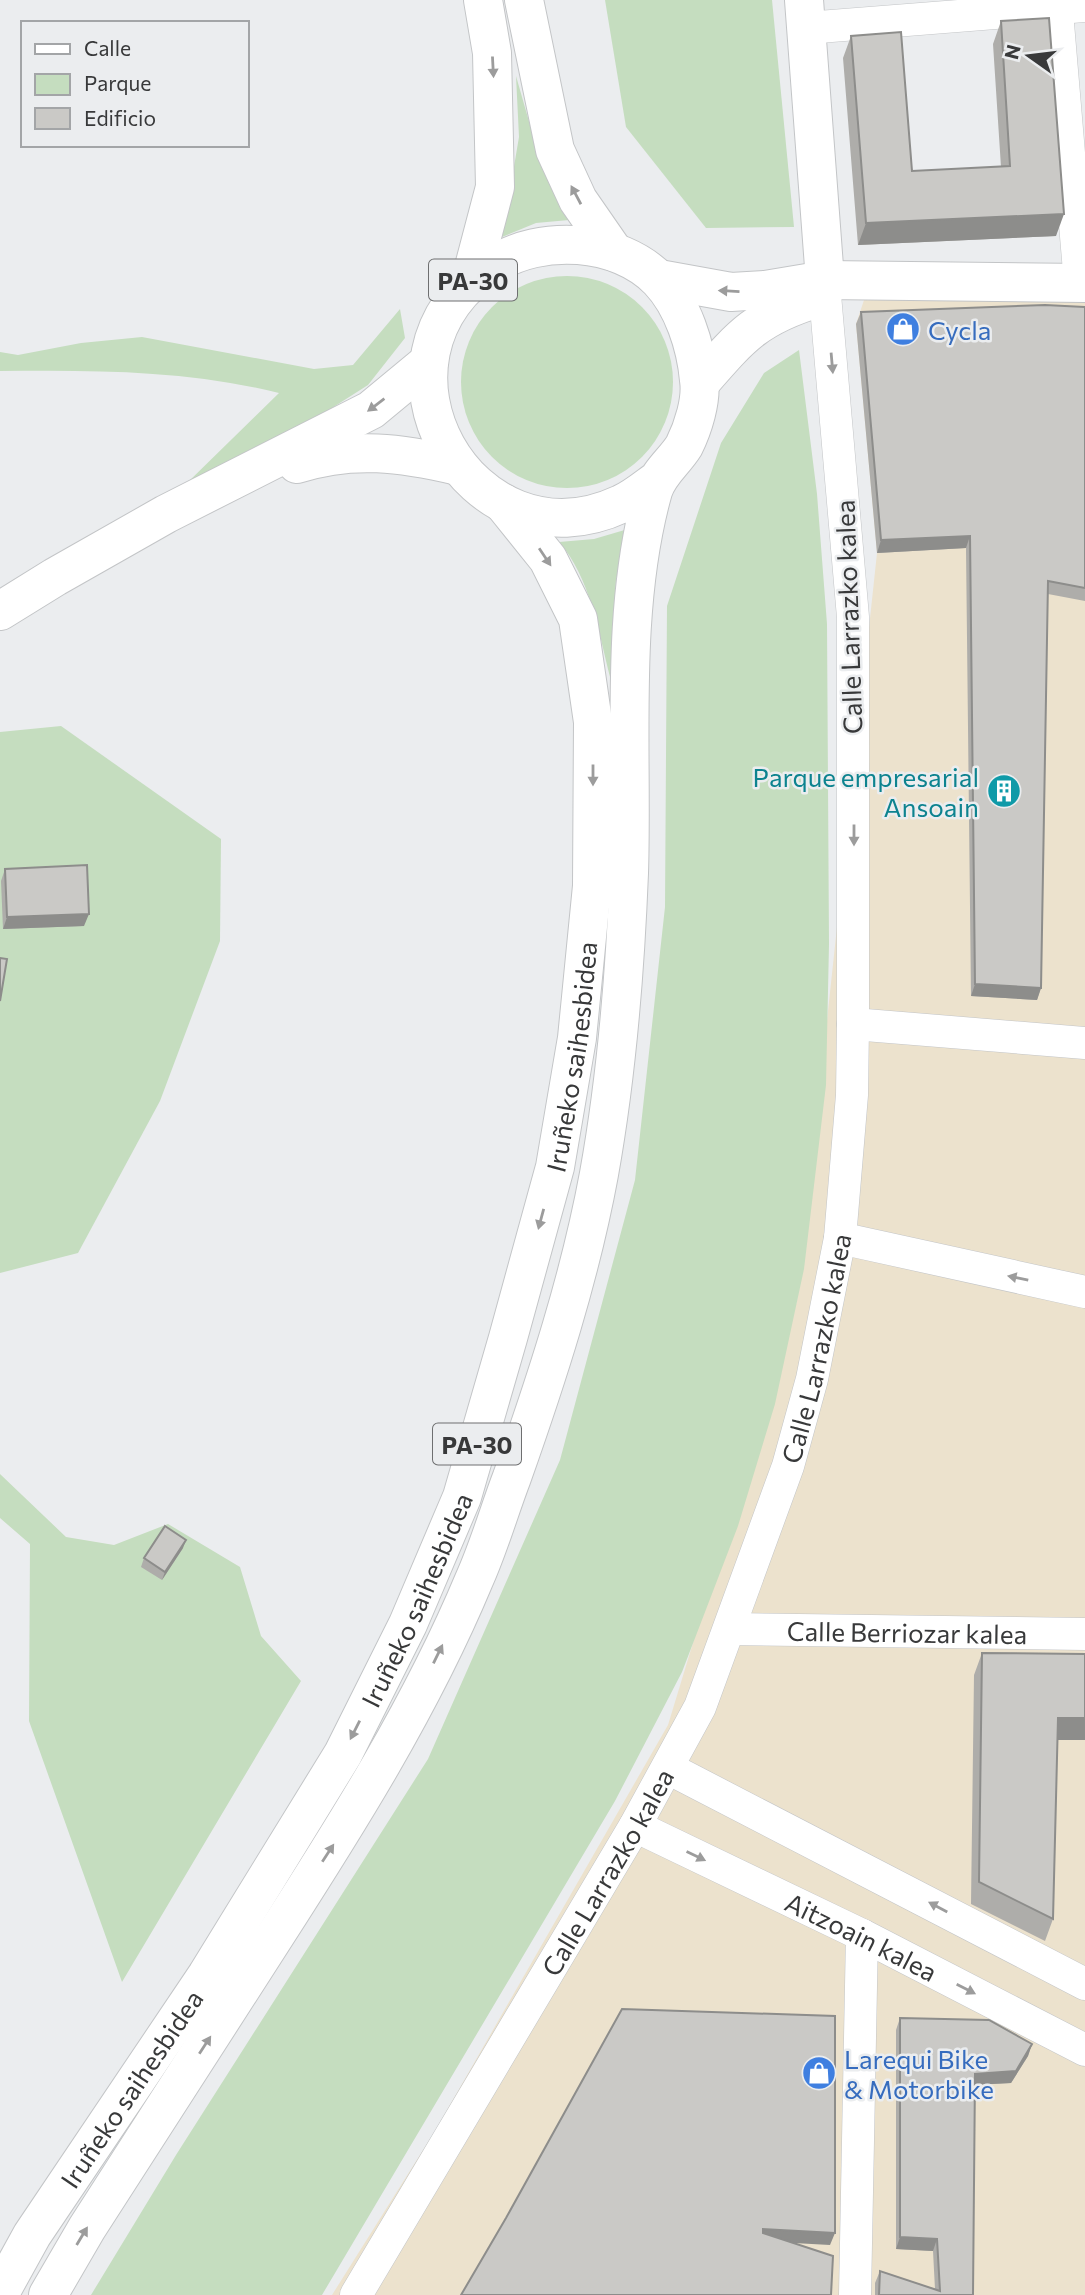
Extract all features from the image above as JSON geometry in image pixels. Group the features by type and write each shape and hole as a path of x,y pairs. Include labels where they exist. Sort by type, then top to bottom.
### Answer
{"main road":[{"name":"PA-30","path":"470,282 495,187 492,53 483,0"},
{"name":"PA-30","path":"524,0 555,150 578,200 614,252"},
{"name":"Calle Larrazko kalea","path":"805,14 825,288"},
{"name":"PA-30","path":"573,244 614,252 639,263 659,279 678,305 700,383 699,401 684,445 656,481 622,504 583,516 542,515 503,503 478,487 458,466 443,443 433,417 428,390 429,362 441,323 450,305 470,282 501,259 537,246 573,244"},
{"path":"659,279 731,292 825,288 870,282 1082,283"},
{"path":"700,383 743,335 781,309 825,288"},
{"path":"0,611 66,570 371,410 429,362"},
{"path":"219,489 326,455 375,451 458,466"},
{"name":"Iruñeko saihesbidea","path":"48,2295 87,2228 353,1814 413,1706 475,1580 550,1370 598,1177 624,992 631,795 632,619 641,550 656,481"},
{"name":"Iruñeko saihesbidea","path":"0,2293 32,2235 207,1975 343,1754 408,1624 462,1497 508,1338 555,1167 577,1038 592,886 593,722 578,619 548,559 503,503"}],"street":[{"path":"805,14 1066,5 1082,283"},
{"name":"Calle Larrazko kalea","path":"356,2295 635,1826 699,1707 730,1629 792,1454 812,1379 840,1238 852,1095 853,1024 853,617 825,288"},
{"path":"853,1024 1085,1043"},
{"path":"840,1238 1085,1292"},
{"name":"Calle Berriozar kalea","path":"730,1629 1085,1634"},
{"path":"668,1768 1085,1984"},
{"name":"Aitzoain kalea","path":"635,1826 862,1935 1085,2050"},
{"path":"855,2295 862,1935"}],"shaded area":[{"path":"870,282 1085,283 1085,2295 332,2295 435,2131 668,1725 797,1301 877,553 856,324"}],"green space":[{"path":"605,0 772,0 794,227 706,228 626,127"},
{"path":"516,76 532,132 569,220 536,223 502,237 519,137"},
{"path":"567,276 608,284 642,307 665,341 673,382 665,423 642,457 608,480 567,488 526,480 492,457 469,423 461,382 469,341 492,307 526,284"},
{"path":"400,309 405,338 368,385 299,429 185,485 279,393 210,380 140,373 0,371 0,352 18,355 81,343 142,337 314,369 353,365"},
{"path":"799,350 817,494 827,624 829,944 826,1085 804,1269 775,1404 738,1526 682,1672 615,1801 322,2295 91,2295 176,2155 428,1759 560,1460 635,1180 665,907 667,606 721,443 764,373"},
{"path":"628,529 616,580 610,677 586,588 570,556 559,542 594,539"},
{"path":"61,726 221,839 220,941 160,1101 78,1253 0,1273 0,732"},
{"path":"0,1474 66,1537 114,1545 168,1524 240,1567 261,1636 301,1681 122,1982 29,1721 30,1544 0,1518"}],"building":[{"path":"1049,18 1064,214 866,223 851,36 901,32 912,171 1010,166 1001,21"},
{"path":"1045,305 1085,307 1085,588 1048,581 1041,988 975,984 970,536 881,540 861,312"},
{"path":"87,865 89,914 7,917 5,869"},
{"path":"0,958 7,959 0,1001"},
{"path":"165,1526 186,1540 165,1572 144,1558"},
{"path":"982,1653 1085,1654 1085,1718 1058,1718 1053,1919 979,1882"},
{"path":"622,2009 835,2016 835,2233 763,2229 763,2233 833,2256 831,2295 461,2295"},
{"path":"900,2018 989,2020 1032,2044 1016,2071 975,2074 973,2295 879,2295 880,2271 940,2291 937,2239 900,2237"}],"place":[{"name":"Cycla","path":"903,329"},
{"name":"Parque empresarial Ansoain","path":"1004,791"},
{"name":"Larequi Bike & Motorbike","path":"819,2073"}]}
